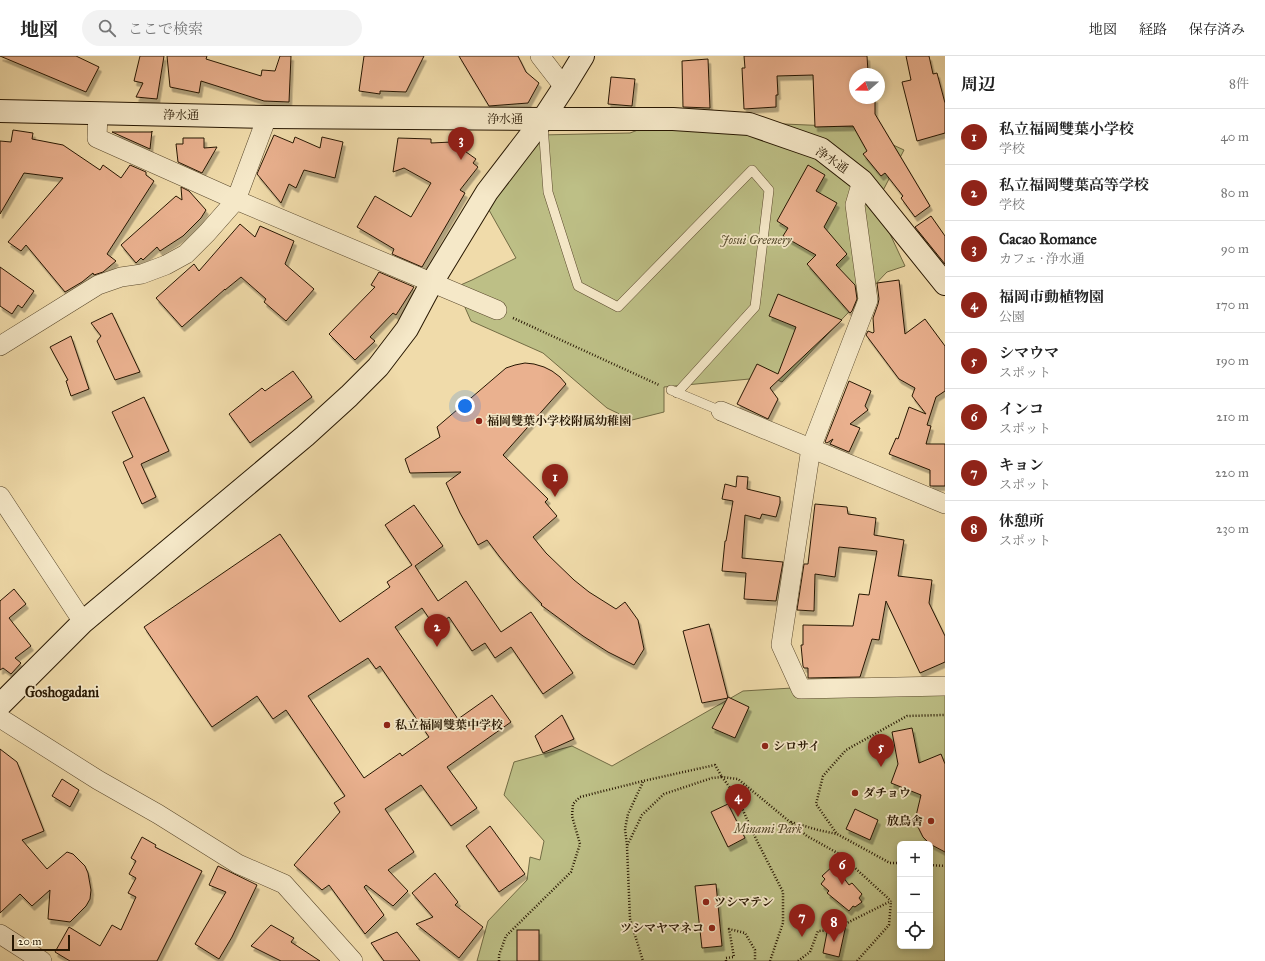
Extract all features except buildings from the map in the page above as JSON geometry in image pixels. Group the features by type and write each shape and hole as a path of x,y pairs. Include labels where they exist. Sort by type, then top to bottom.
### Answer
{"street":[{"path":"540,56 564,87"},
{"path":"0,705 83,622 305,436 378,367 407,329 431,284 487,192 543,119 582,56"},
{"name":"浄水通","path":"0,111 267,117 673,119 749,124 821,149 862,181 945,284"},
{"path":"98,113 97,138 431,284 497,310"},
{"path":"0,346 98,285 121,277 142,274 166,265 186,254 236,200 267,117"},
{"path":"862,181 855,204 868,300 810,448 781,645 801,689 945,686"},
{"path":"721,411 945,504"},
{"path":"0,496 83,622"},
{"path":"0,718 98,780 158,814 238,864 284,884 353,961"},
{"path":"0,934 42,961"}],"lane":[{"path":"543,119 548,192 578,286 618,307 752,170 768,190 755,307 674,392 721,411"}],"path":[{"path":"497,310 674,392"},
{"path":"837,834 816,804 823,776 846,750 908,716 944,714 945,716"},
{"path":"499,961 499,955 506,936 570,872 580,844 572,816 573,804 580,797 715,765 737,797 756,839 783,892 783,923 770,961"},
{"path":"627,846 642,815 664,794 712,778 722,777 738,779 807,836 841,855 891,901"},
{"path":"642,961 630,919 626,829 628,814 643,781"},
{"path":"789,821 837,834 890,863 897,863"},
{"path":"933,865 945,866"},
{"path":"798,961 810,952 818,931 833,930 891,901"},
{"path":"857,961 889,925 891,901"},
{"path":"726,961 726,958 734,957 729,929 745,933 754,950 755,961"}],"green space":[{"name":"Josui Greenery","path":"667,119 854,127 904,150 876,204 905,266 887,272 782,382 771,377 664,387 664,412 632,420 607,408 543,353 471,321 456,287 516,258 485,203 541,135 630,133"},
{"name":"Minami Park","path":"825,686 945,688 945,961 477,961 488,921 527,880 530,857 540,860 544,841 504,795 514,762 572,746 612,766 743,691"}],"place":[{"name":"Cacao Romance","path":"461,160"},
{"name":"福岡雙葉小学校附属幼稚園","path":"479,421"},
{"name":"私立福岡雙葉小学校","path":"555,497"},
{"name":"私立福岡雙葉高等学校","path":"437,647"},
{"name":"私立福岡雙葉中学校","path":"387,725"},
{"name":"シロサイ","path":"765,746"},
{"name":"シマウマ","path":"881,767"},
{"name":"ダチョウ","path":"855,793"},
{"name":"福岡市動植物園","path":"738,817"},
{"name":"放鳥舎","path":"931,821"},
{"name":"インコ","path":"842,885"},
{"name":"ツシマテン","path":"706,902"},
{"name":"ツシマヤマネコ","path":"712,928"},
{"name":"キョン","path":"802,937"},
{"name":"休憩所","path":"834,942"}],"district":[{"name":"Goshogadani","path":"62,692"}]}
